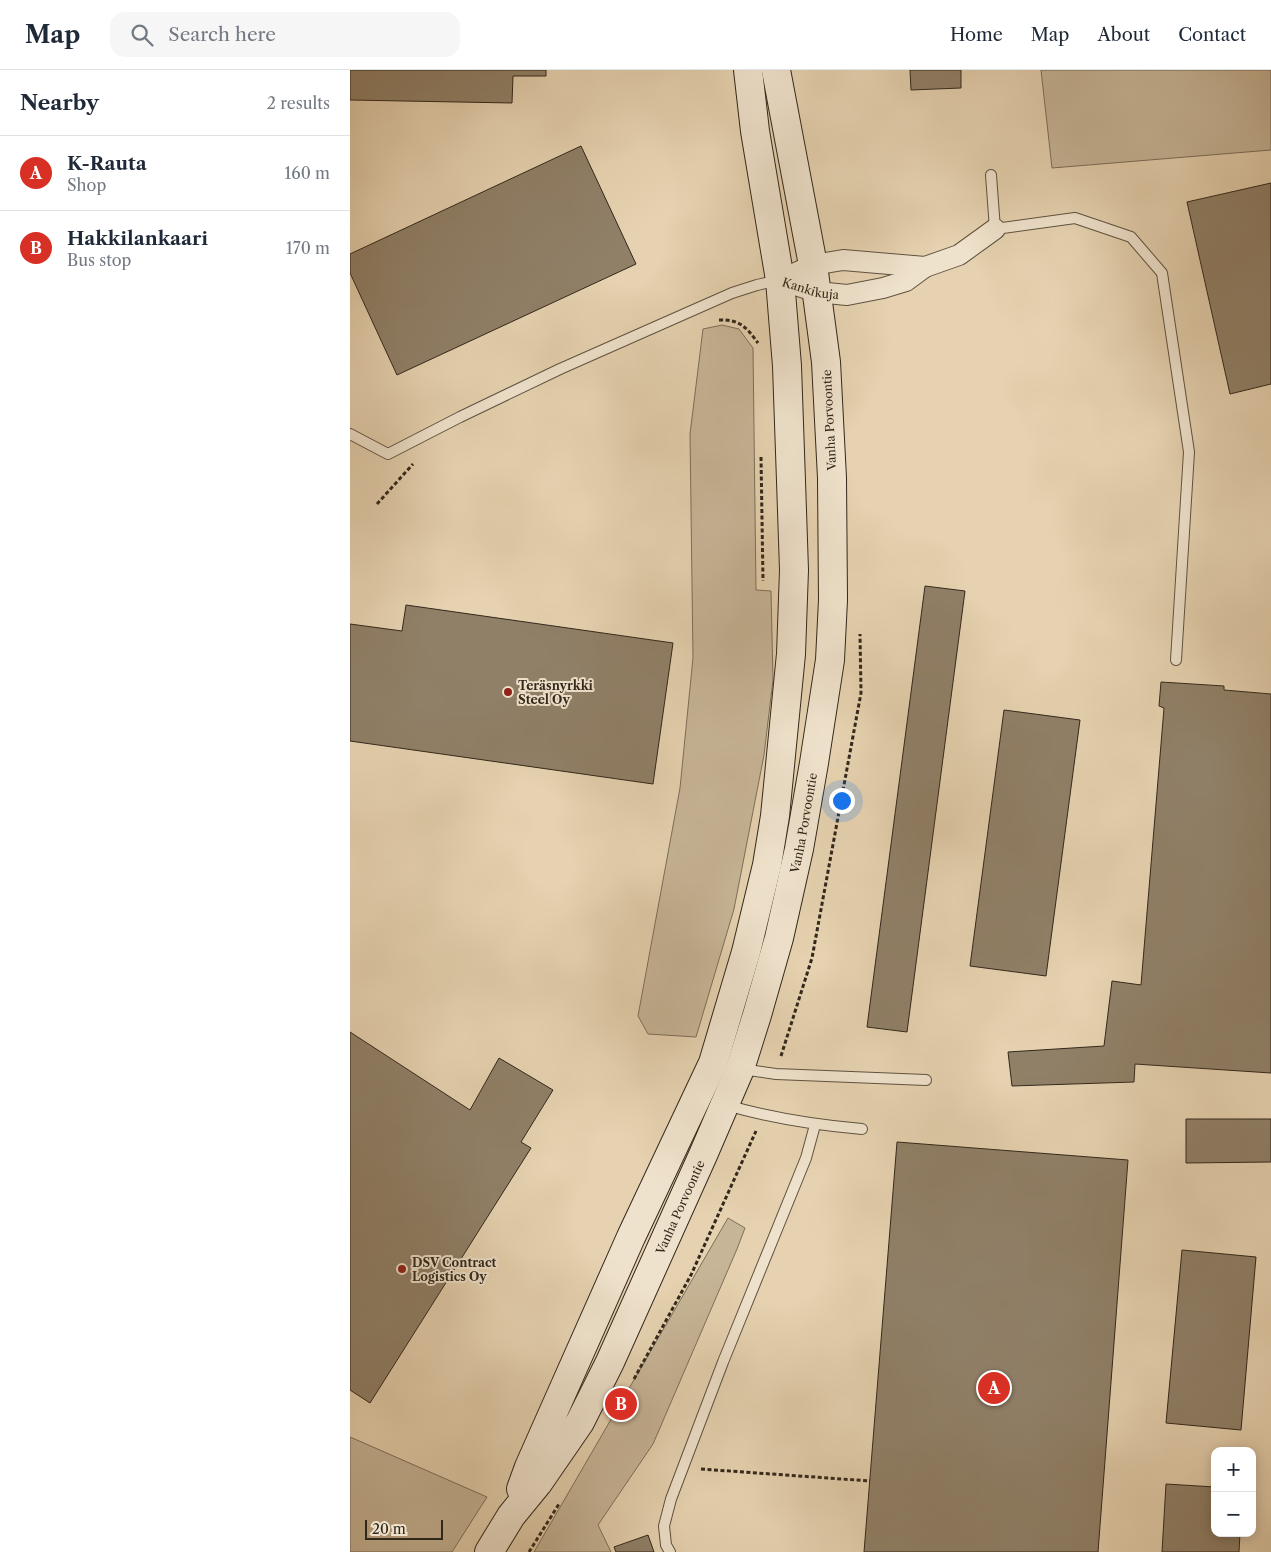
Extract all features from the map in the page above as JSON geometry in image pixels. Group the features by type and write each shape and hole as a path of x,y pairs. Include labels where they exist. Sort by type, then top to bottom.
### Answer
{"main road":[{"name":"Vanha Porvoontie","path":"726,1066 746,952 767,865 779,784 791,654 794,550 787,366 780,280 755,131 748,70"},
{"name":"Vanha Porvoontie","path":"488,1552 511,1516 538,1483 580,1422 610,1362 726,1066 757,1015 781,929 799,849 830,660 833,600 832,478 826,362 817,292 776,70"}],"street":[{"name":"Kankikuja","path":"780,280 817,292 847,295 883,288 906,281 925,267 959,255 995,229"},
{"name":"Kankikuja","path":"780,280 813,265 843,260 925,267"}],"lane":[{"path":"990,175 995,229"},
{"name":"Kankikuja","path":"995,229 1074,218 1131,237 1162,273 1190,452 1176,660"},
{"path":"350,434 388,454 560,369 732,293 780,280"},
{"path":"726,1066 776,1074 926,1080"},
{"path":"712,1100 763,1116 815,1125 862,1130"},
{"path":"670,1552 666,1545 664,1526 671,1499 723,1362 806,1158 815,1125"}],"path":[{"path":"712,322 721,320 735,321 746,327 758,344 759,352"},
{"path":"377,504 411,465 418,461"},
{"path":"683,1467 870,1481"}],"shaded area":[{"path":"1041,70 1271,70 1271,150 1052,168"},
{"path":"722,325 739,329 753,348 756,590 771,591 773,680 764,755 734,909 696,1037 648,1034 638,1016 680,788 693,658 690,434 703,329"},
{"path":"728,1218 745,1228 737,1249 653,1444 598,1525 611,1552 534,1552"},
{"path":"350,1437 487,1497 452,1552 350,1552"}],"building":[{"path":"350,70 546,70 546,76 513,76 512,103 350,100"},
{"path":"910,70 961,70 961,88 911,90"},
{"path":"581,146 636,264 397,375 350,273 350,254"},
{"path":"1271,183 1271,384 1230,394 1187,202"},
{"path":"925,586 965,591 907,1032 867,1027"},
{"name":"Teräsnyrkki Steel Oy","path":"406,605 673,643 653,784 350,741 350,624 402,631"},
{"path":"1161,682 1224,686 1224,690 1271,694 1271,1073 1135,1064 1134,1082 1012,1086 1008,1052 1104,1046 1112,981 1141,985 1164,708 1159,706"},
{"path":"1004,710 1080,720 1046,976 970,966"},
{"name":"DSV Contract Logistics Oy","path":"350,1032 470,1110 499,1058 553,1090 521,1142 531,1148 370,1403 350,1390"},
{"path":"1186,1119 1271,1119 1271,1162 1186,1163"},
{"path":"897,1142 1128,1160 1098,1552 864,1552"},
{"path":"1182,1250 1256,1257 1241,1430 1166,1423"},
{"path":"1166,1484 1211,1487 1211,1537 1240,1537 1239,1552 1162,1552"},
{"path":"648,1535 654,1552 616,1552 614,1547"}],"place":[{"name":"Teräsnyrkki Steel Oy","path":"508,692"},
{"name":"DSV Contract Logistics Oy","path":"402,1269"},
{"name":"K-Rauta","path":"994,1388"},
{"name":"Hakkilankaari","path":"621,1404"}]}
